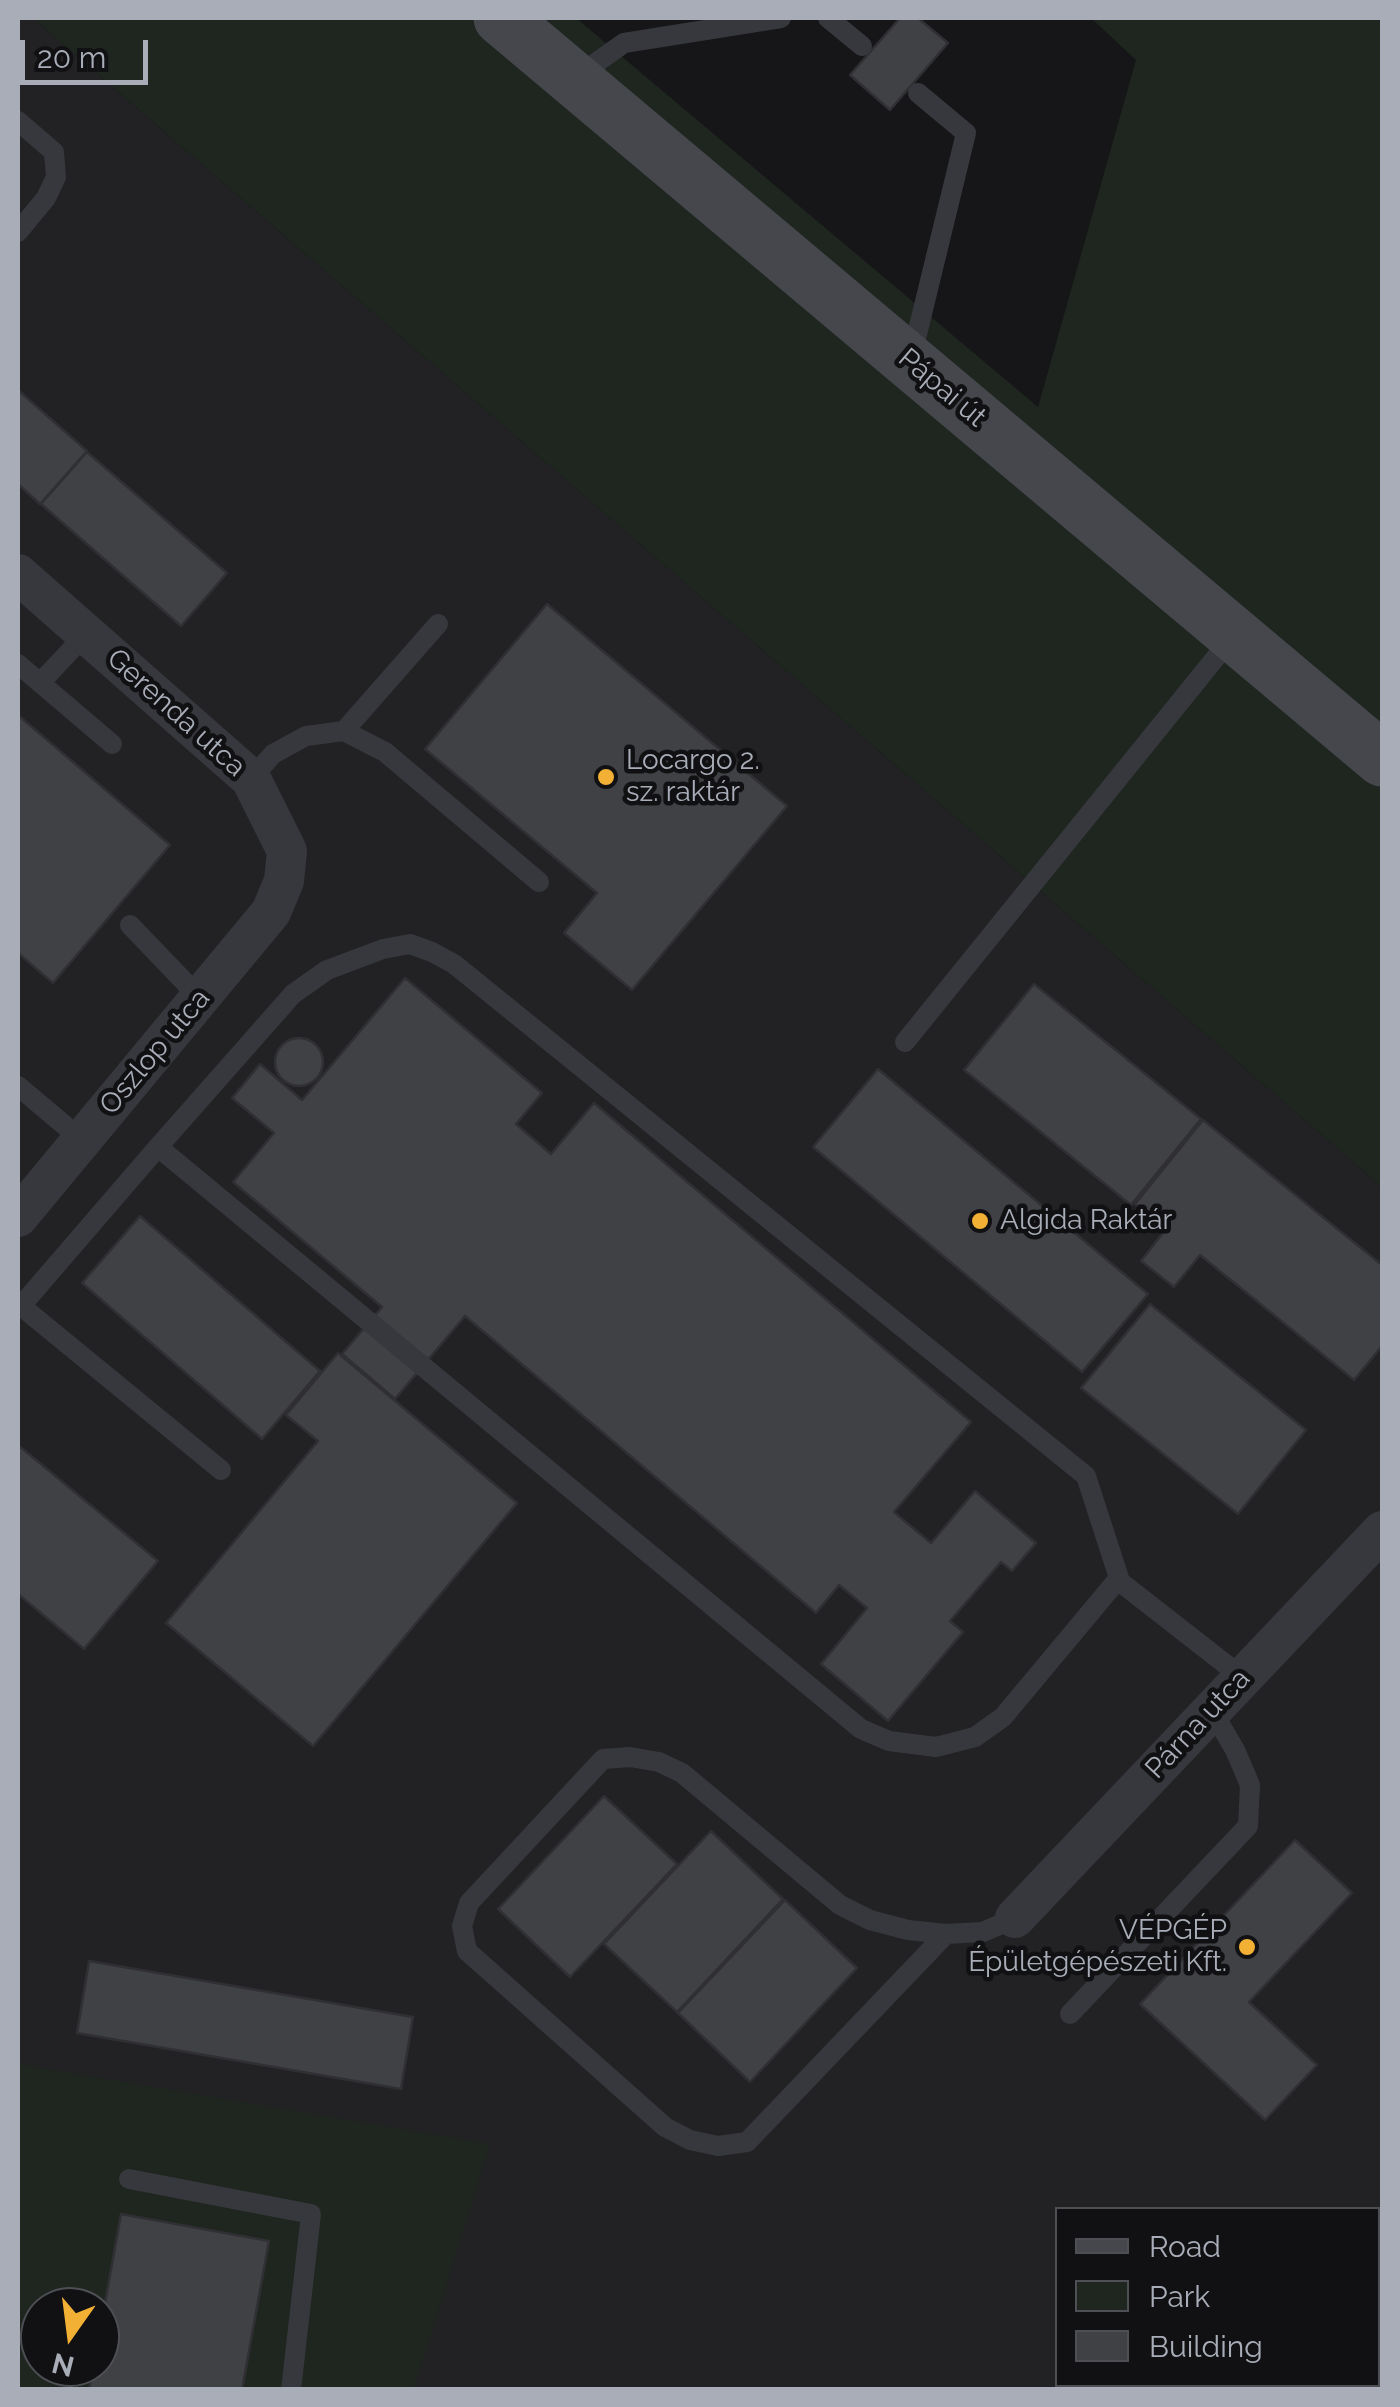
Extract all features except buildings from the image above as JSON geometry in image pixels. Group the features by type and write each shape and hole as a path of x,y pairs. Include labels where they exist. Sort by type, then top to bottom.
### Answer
{"main road":[{"name":"Pápai út","path":"501,18 1382,759"}],"street":[{"name":"Gerenda utca","path":"18,574 251,779 288,850 284,881"},
{"name":"Oszlop utca","path":"18,1217 271,912 284,881"},
{"name":"Párna utca","path":"1015,1918 1382,1530"}],"lane":[{"path":"574,79 624,43 781,18"},
{"path":"828,18 862,46"},
{"path":"911,361 966,133 918,93"},
{"path":"18,121 54,152 56,177 46,198 18,232"},
{"path":"344,731 438,624"},
{"path":"40,683 86,634"},
{"path":"905,1042 1235,634"},
{"path":"18,664 112,744"},
{"path":"251,779 273,754 306,736 344,731 385,752 539,882"},
{"path":"130,926 200,998"},
{"path":"221,1470 19,1308 292,994 327,970 383,949 410,944 454,964 1086,1476 1120,1581 1242,1677"},
{"path":"18,1086 82,1140"},
{"path":"158,1148 861,1729 889,1741 936,1747 976,1737 1003,1717 1119,1578"},
{"path":"1070,2014 1248,1826 1250,1786 1236,1750 1211,1710"},
{"path":"946,1934 747,2142 718,2146 690,2140 664,2127 467,1952 462,1926 469,1903 603,1759 630,1757 659,1762 682,1772 840,1904 870,1920 946,1934 982,1932 1015,1918"},
{"path":"129,2179 311,2214 291,2390"}],"shaded area":[{"path":"18,18 33,18 1382,1187 1382,2389 18,2389"}],"green space":[{"path":"33,18 576,18 1038,407 1136,60 1091,18 1382,18 1382,1187"},
{"path":"18,2064 490,2144 414,2389 18,2389"}],"place":[{"name":"Locargo 2. sz. raktár","path":"606,777"},
{"name":"Algida Raktár","path":"980,1221"},
{"name":"VÉPGÉP Épületgépészeti Kft.","path":"1247,1947"}]}
